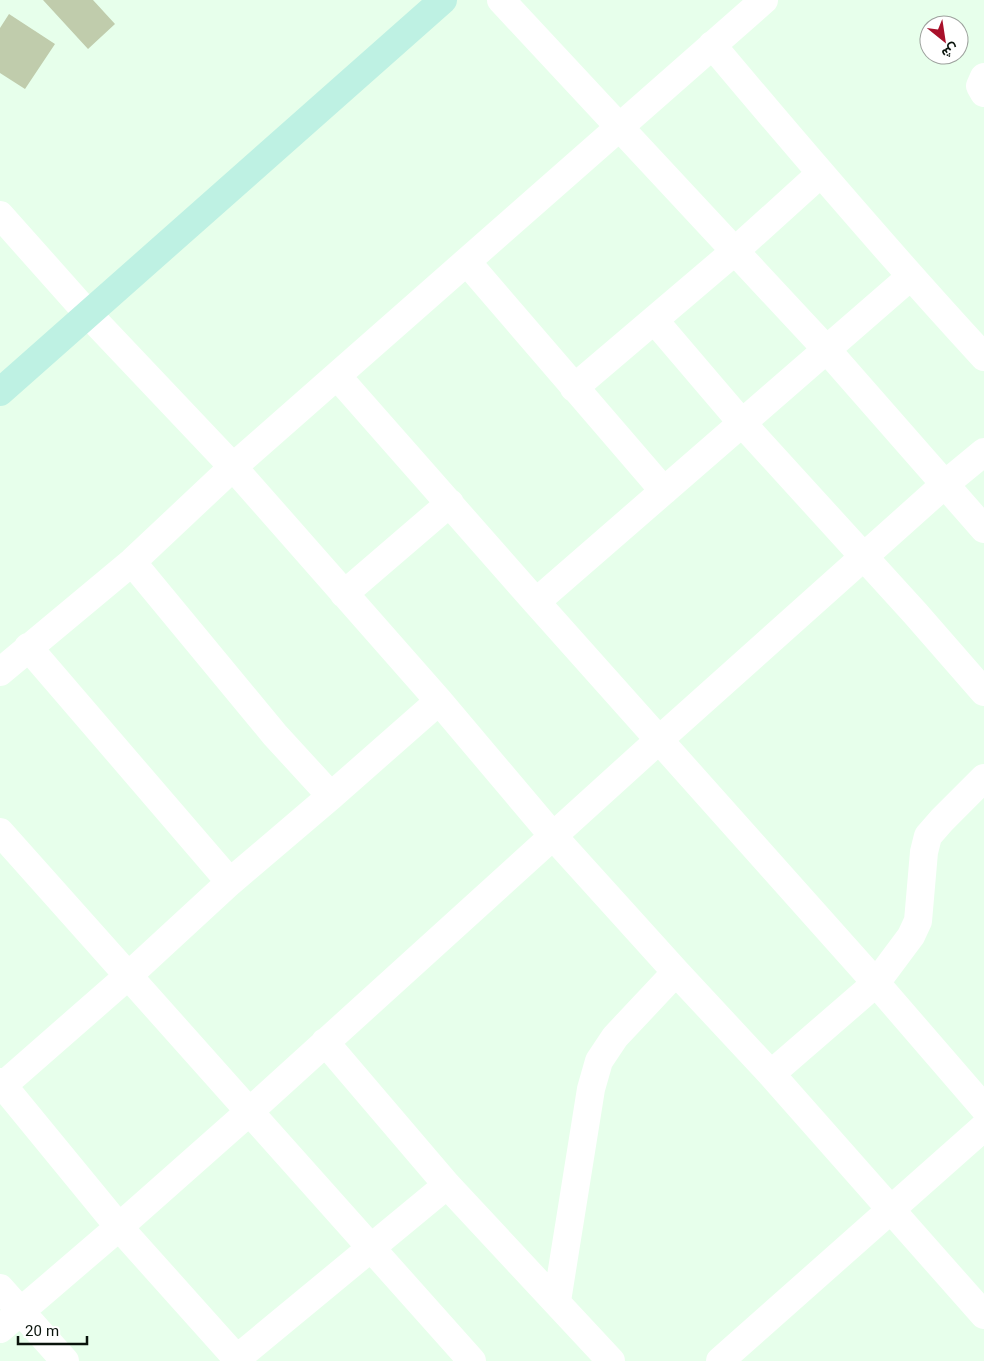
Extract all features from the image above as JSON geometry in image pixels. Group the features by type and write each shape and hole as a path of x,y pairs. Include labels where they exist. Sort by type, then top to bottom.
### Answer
{"main road":[{"path":"0,392 443,0"}],"street":[{"path":"501,0 826,350 984,529"},
{"path":"0,672 132,562 233,467 764,0"},
{"path":"712,45 820,174 910,277 984,357"},
{"path":"984,77 980,86 984,92"},
{"path":"574,388 655,321 820,174"},
{"path":"0,216 89,315 233,467 438,701 553,836 771,1074 984,1315"},
{"path":"467,262 664,491"},
{"path":"536,602 910,277"},
{"path":"655,321 742,423 984,692"},
{"path":"337,376 876,983 984,1108"},
{"path":"0,1330 250,1111 660,739 944,485 984,452"},
{"path":"344,594 450,503"},
{"path":"132,562 275,735 331,796"},
{"path":"28,647 230,882"},
{"path":"438,701 230,882 128,976 1,1086 119,1227 237,1360 447,1185"},
{"path":"771,1074 876,983 911,936 918,921 924,852 928,836 984,778"},
{"path":"0,832 472,1361"},
{"path":"557,1302 591,1089 599,1061 615,1037 676,972"},
{"path":"325,1042 447,1185 611,1361"},
{"path":"720,1361 984,1128"},
{"path":"0,1288 65,1361"}],"building":[{"path":"43,0 93,0 115,24 88,49"},
{"path":"9,14 55,44 25,89 0,73 0,28"}]}
